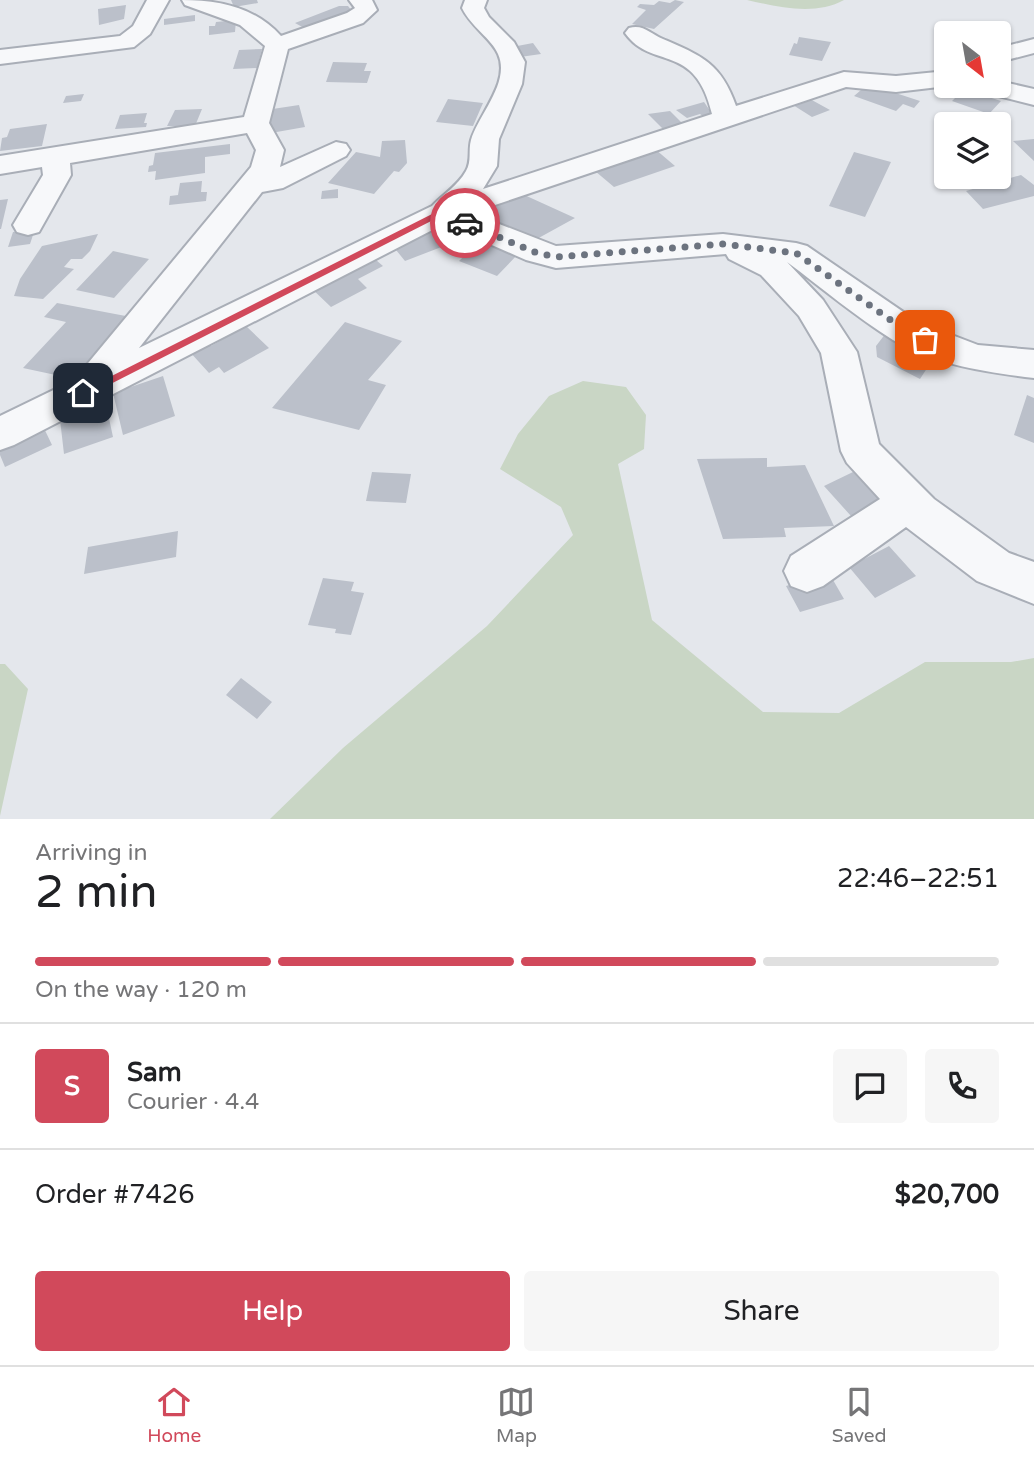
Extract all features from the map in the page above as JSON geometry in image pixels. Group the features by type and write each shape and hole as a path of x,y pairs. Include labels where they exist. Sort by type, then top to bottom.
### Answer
{"street":[{"path":"0,57 126,43 136,38 149,22 158,0"},
{"path":"192,0 250,19 265,30 277,45"},
{"path":"277,45 355,18 366,10 360,0"},
{"path":"443,212 469,188 484,165 484,142 507,91 513,63 509,52 479,22 473,8 476,0"},
{"path":"637,33 645,40 689,57 713,78 726,119"},
{"path":"83,393 265,169 270,150 256,122 277,45"},
{"path":"1012,52 1034,46"},
{"path":"844,79 849,71 871,61 934,62"},
{"path":"0,434 443,212 726,119 810,79 903,83 934,79"},
{"path":"1012,92 1034,97"},
{"path":"0,165 256,122"},
{"path":"253,184 273,182 337,150"},
{"path":"27,225 57,175 56,164 48,158"},
{"path":"443,212 537,253 556,257 723,244 796,253 906,331 944,348 978,358 1034,364"},
{"path":"723,244 773,267 811,307 839,352 860,451 909,502 993,567 1034,583"},
{"path":"807,571 909,502"}],"green space":[{"path":"747,0 844,0 821,8 796,9"},
{"path":"583,381 626,387 646,415 644,449 618,464 652,620 763,712 839,713 925,662 1011,662 1034,658 1034,819 270,819 343,748 487,626 573,535 561,507 500,469 518,434 549,396"},
{"path":"0,664 5,664 28,689 0,816"}],"building":[{"path":"231,0 257,0 258,3 234,7"},
{"path":"675,0 684,2 654,29 632,24 646,10 637,7 640,4 654,5 659,1 670,3"},
{"path":"126,5 124,19 99,25 98,9"},
{"path":"339,6 348,6 352,11 306,29 295,23"},
{"path":"195,15 195,21 164,25 164,19"},
{"path":"236,20 235,32 209,35 209,26 215,26 216,22"},
{"path":"799,37 831,42 822,61 789,55"},
{"path":"533,43 541,54 520,57 512,47"},
{"path":"262,49 257,68 233,69 239,50"},
{"path":"333,62 367,63 364,71 371,71 367,83 326,82"},
{"path":"868,84 920,101 914,108 903,104 896,111 854,96"},
{"path":"84,94 81,101 63,103 66,96"},
{"path":"955,98 992,98 1001,101 991,112 983,112 952,101"},
{"path":"448,99 483,103 473,126 436,122"},
{"path":"810,99 830,110 812,117 793,105"},
{"path":"704,102 713,115 704,117 700,114 687,118 676,110"},
{"path":"299,105 305,127 271,133 266,110"},
{"path":"202,109 195,126 167,126 175,110"},
{"path":"670,111 686,127 666,132 648,114"},
{"path":"147,113 144,123 147,123 146,127 115,129 120,115"},
{"path":"47,124 42,146 0,151 2,138 7,137 10,129"},
{"path":"1034,139 1034,161 1013,141"},
{"path":"405,140 407,163 399,172 394,171 374,194 328,183 356,152 380,157 382,141"},
{"path":"230,144 230,154 205,157 205,173 155,180 156,171 148,172 149,166 153,165 155,153"},
{"path":"655,149 675,166 614,187 595,171"},
{"path":"854,152 891,162 865,217 829,206"},
{"path":"1021,175 1034,185 1034,196 983,209 966,191 1011,189 1011,178"},
{"path":"202,181 201,192 207,192 206,201 169,205 170,196 178,195 180,183"},
{"path":"338,189 338,198 321,199 322,191"},
{"path":"520,193 575,218 535,240 478,213"},
{"path":"8,199 1,229 0,229 0,200"},
{"path":"443,226 457,241 405,261 392,245"},
{"path":"35,229 30,244 8,247 13,232"},
{"path":"98,234 90,251 82,259 71,259 64,267 74,269 43,299 14,296 20,279 42,246"},
{"path":"482,239 519,253 497,276 459,261"},
{"path":"113,251 149,259 114,298 76,290"},
{"path":"369,254 383,266 358,279 367,288 331,307 309,286"},
{"path":"57,303 131,317 79,380 23,368 66,322 44,317"},
{"path":"345,322 402,341 368,380 386,385 359,430 272,408"},
{"path":"246,326 269,348 224,373 219,367 209,373 189,351 207,341 211,346"},
{"path":"886,333 935,356 920,379 877,357 876,346"},
{"path":"163,376 175,416 123,435 113,393"},
{"path":"104,395 113,437 64,454 59,411"},
{"path":"1027,395 1034,398 1034,443 1014,435"},
{"path":"41,422 52,445 5,467 0,455 0,441"},
{"path":"767,458 767,467 805,465 834,526 784,528 786,537 723,539 697,459"},
{"path":"372,472 411,474 406,503 366,501"},
{"path":"853,472 881,501 851,516 824,486"},
{"path":"178,531 176,557 84,574 88,547"},
{"path":"889,546 916,576 875,598 849,567"},
{"path":"829,573 844,599 800,612 786,586"},
{"path":"323,578 354,582 351,591 364,593 351,635 335,633 336,629 308,625"},
{"path":"241,678 272,702 257,719 226,695"}],"way so far":[{"path":"465,223 537,253 556,257 723,244 796,253 906,331 925,340"}],"route":[{"path":"83,393 443,212 465,223"}]}
